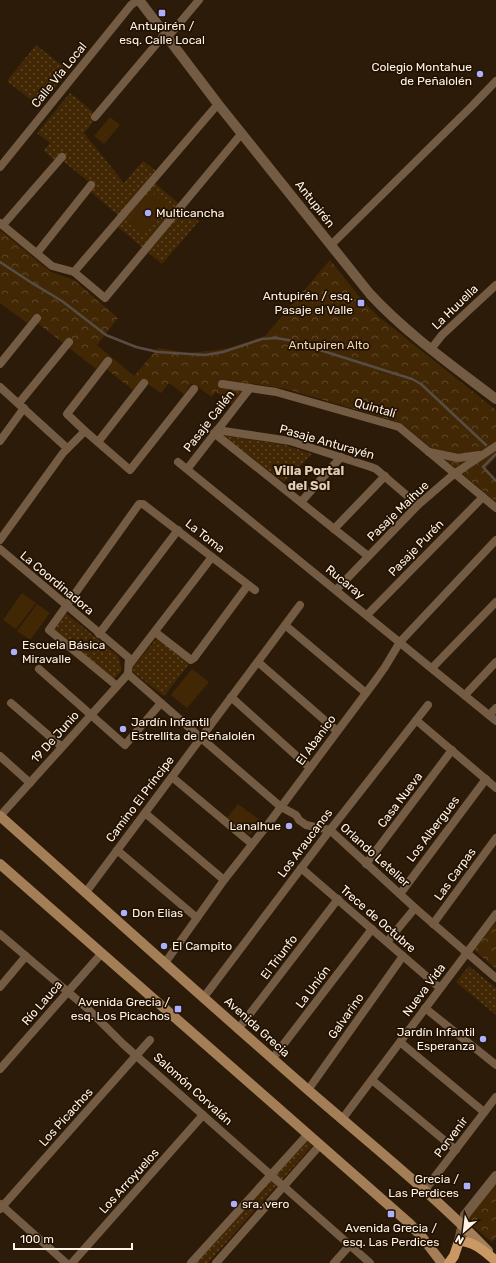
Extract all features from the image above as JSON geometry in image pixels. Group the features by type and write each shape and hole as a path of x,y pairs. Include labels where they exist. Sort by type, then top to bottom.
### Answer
{"main road":[{"name":"Avenida Grecia","path":"0,816 308,1090 343,1118 462,1225 496,1260"},
{"path":"2,868 102,953 409,1223 442,1263"},
{"path":"449,1263 454,1256 459,1242 469,1242 496,1260"}],"street":[{"name":"Antupirén","path":"138,0 218,104 384,310 431,349 496,399"},
{"name":"Calle Vía Local","path":"0,167 131,5 138,0"},
{"path":"95,117 165,36 199,0"},
{"path":"331,244 496,81"},
{"path":"74,272 218,104"},
{"path":"62,157 2,224 52,266 74,272 105,298 242,133"},
{"path":"37,253 91,185"},
{"name":"La Huuella","path":"431,349 442,335 496,285"},
{"path":"0,364 37,318"},
{"path":"0,441 21,406 69,342"},
{"path":"108,361 67,414 130,470 194,389"},
{"path":"98,442 144,383"},
{"name":"Quintalí","path":"222,384 276,392 399,427 496,508"},
{"path":"0,387 67,448"},
{"name":"Pasaje Cailén","path":"188,468 250,388"},
{"path":"0,540 67,448 85,431"},
{"path":"216,432 368,556"},
{"name":"Pasaje Anturayén","path":"216,432 290,441 371,466 385,476 418,505"},
{"name":"Pasaje Maihue","path":"336,590 418,505 454,474 496,446"},
{"name":"Pasaje Maihue","path":"429,452 458,458 482,455"},
{"path":"301,502 341,457"},
{"name":"Rucaray","path":"178,462 188,468 496,721"},
{"path":"334,529 385,476"},
{"name":"Pasaje Purén","path":"367,615 483,497"},
{"name":"La Toma","path":"66,606 134,508 139,504 143,504 255,590"},
{"path":"99,634 178,530"},
{"name":"El Abanico","path":"165,963 224,880 281,807 366,693 385,667 400,642 496,540"},
{"name":"La Coordinadora","path":"0,549 99,634"},
{"name":"19 De Junio","path":"0,816 117,686 154,632 212,557"},
{"path":"154,632 191,660 248,585"},
{"path":"432,668 496,602"},
{"name":"Camino El Príncipe","path":"86,892 300,605"},
{"path":"66,606 49,630 117,686"},
{"path":"285,625 366,693"},
{"name":"Orlando Letelier","path":"99,634 129,658 128,670 161,703 201,738 281,807 296,815 299,820 306,824 330,830 415,908 496,978"},
{"path":"258,662 337,731"},
{"path":"464,695 496,662"},
{"path":"39,669 125,745 161,703"},
{"path":"232,697 310,768"},
{"path":"11,703 62,747"},
{"name":"Los Araucanos","path":"204,997 330,830 428,705"},
{"path":"489,715 496,708"},
{"path":"416,720 496,788"},
{"name":"Casa Nueva","path":"366,864 452,750"},
{"path":"0,756 30,783"},
{"path":"172,777 252,844"},
{"name":"Los Albergues","path":"400,894 486,779"},
{"path":"145,813 224,880"},
{"name":"Las Carpas","path":"433,924 496,838"},
{"path":"117,850 197,918"},
{"name":"Trece de Octubre","path":"301,868 440,988"},
{"name":"El Triunfo","path":"239,1028 338,900"},
{"path":"387,942 415,908"},
{"name":"Nueva Vida","path":"343,1118 496,914"},
{"name":"La Unión","path":"273,1058 372,929"},
{"name":"Salomón Corvalán","path":"0,934 88,1009 123,1044 370,1263"},
{"name":"Río Lauca","path":"0,1069 102,953"},
{"path":"0,987 26,956"},
{"name":"Galvarino","path":"308,1090 403,956"},
{"path":"425,1008 496,1066"},
{"name":"Los Picachos","path":"1,1207 150,1040"},
{"path":"400,1042 484,1112"},
{"path":"372,1080 456,1150"},
{"name":"Porvenir","path":"424,1191 496,1097"},
{"name":"Los Arroyuelos","path":"72,1263 204,1115"},
{"path":"191,1263 308,1134"},
{"path":"216,1263 320,1145"},
{"path":"459,1242 462,1225 467,1212 496,1176"},
{"path":"1,1207 66,1263"},
{"path":"334,1263 350,1245"}],"green space":[{"path":"36,45 69,71 40,107 7,81"},
{"path":"70,93 98,116 84,133 124,183 143,161 156,171 150,179 199,221 162,264 117,226 122,218 91,192 94,186 58,157 54,160 44,150 50,143 37,133"},
{"path":"110,117 120,125 104,144 94,136"},
{"name":"Multicancha","path":"152,192 167,205 144,234 128,220"},
{"name":"Antupiren Alto","path":"0,230 51,272 74,280 118,318 97,345 134,376 158,348 189,353 217,350 229,348 265,336 330,260 362,300 378,316 496,410 496,457 486,468 496,478 496,502 405,426 395,421 286,389 250,383 232,404 216,392 212,397 192,383 184,394 169,383 161,393 142,380 134,391 100,364 96,369 31,318 27,323 0,303"},
{"path":"222,435 285,445 312,454 284,482"},
{"path":"22,593 36,603 16,629 3,620"},
{"path":"37,604 50,613 30,640 17,631"},
{"path":"66,613 118,656 122,670 113,680 52,630"},
{"path":"157,638 189,664 164,696 133,672 134,666"},
{"path":"192,669 209,682 187,708 171,695"},
{"path":"238,804 261,821 250,835 227,818"},
{"path":"496,922 496,969 474,950"},
{"path":"469,966 496,988 496,1015 456,982"},
{"path":"305,1138 313,1145 208,1263 196,1263"},
{"path":"496,1184 496,1238 492,1242 466,1221"}],"waterway":[{"path":"0,262 62,301 106,335 136,347 158,352 205,355 223,352 262,339 276,338 288,340 412,379 421,384 486,445"},
{"path":"496,454 483,467 496,481"}],"place":[{"name":"Antupirén / esq. Calle Local","path":"162,13"},
{"name":"Colegio Montahue de Peñalolén","path":"480,74"},
{"name":"Multicancha","path":"148,213"},
{"name":"Antupirén / esq. Pasaje el Valle","path":"361,303"},
{"name":"Escuela Básica Miravalle","path":"14,652"},
{"name":"Jardín Infantil Estrellita de Peñalolén","path":"123,729"},
{"name":"Lanalhue","path":"289,826"},
{"name":"Don Elias","path":"124,913"},
{"name":"El Campito","path":"164,946"},
{"name":"Avenida Grecia / esq. Los Picachos","path":"178,1009"},
{"name":"Jardín Infantil Esperanza","path":"483,1039"},
{"name":"Grecia / Las Perdices","path":"467,1186"},
{"name":"sra. vero","path":"234,1204"},
{"name":"Avenida Grecia / esq. Las Perdices","path":"391,1214"}],"district":[{"name":"Villa Portal del Sol","path":"309,478"}]}
